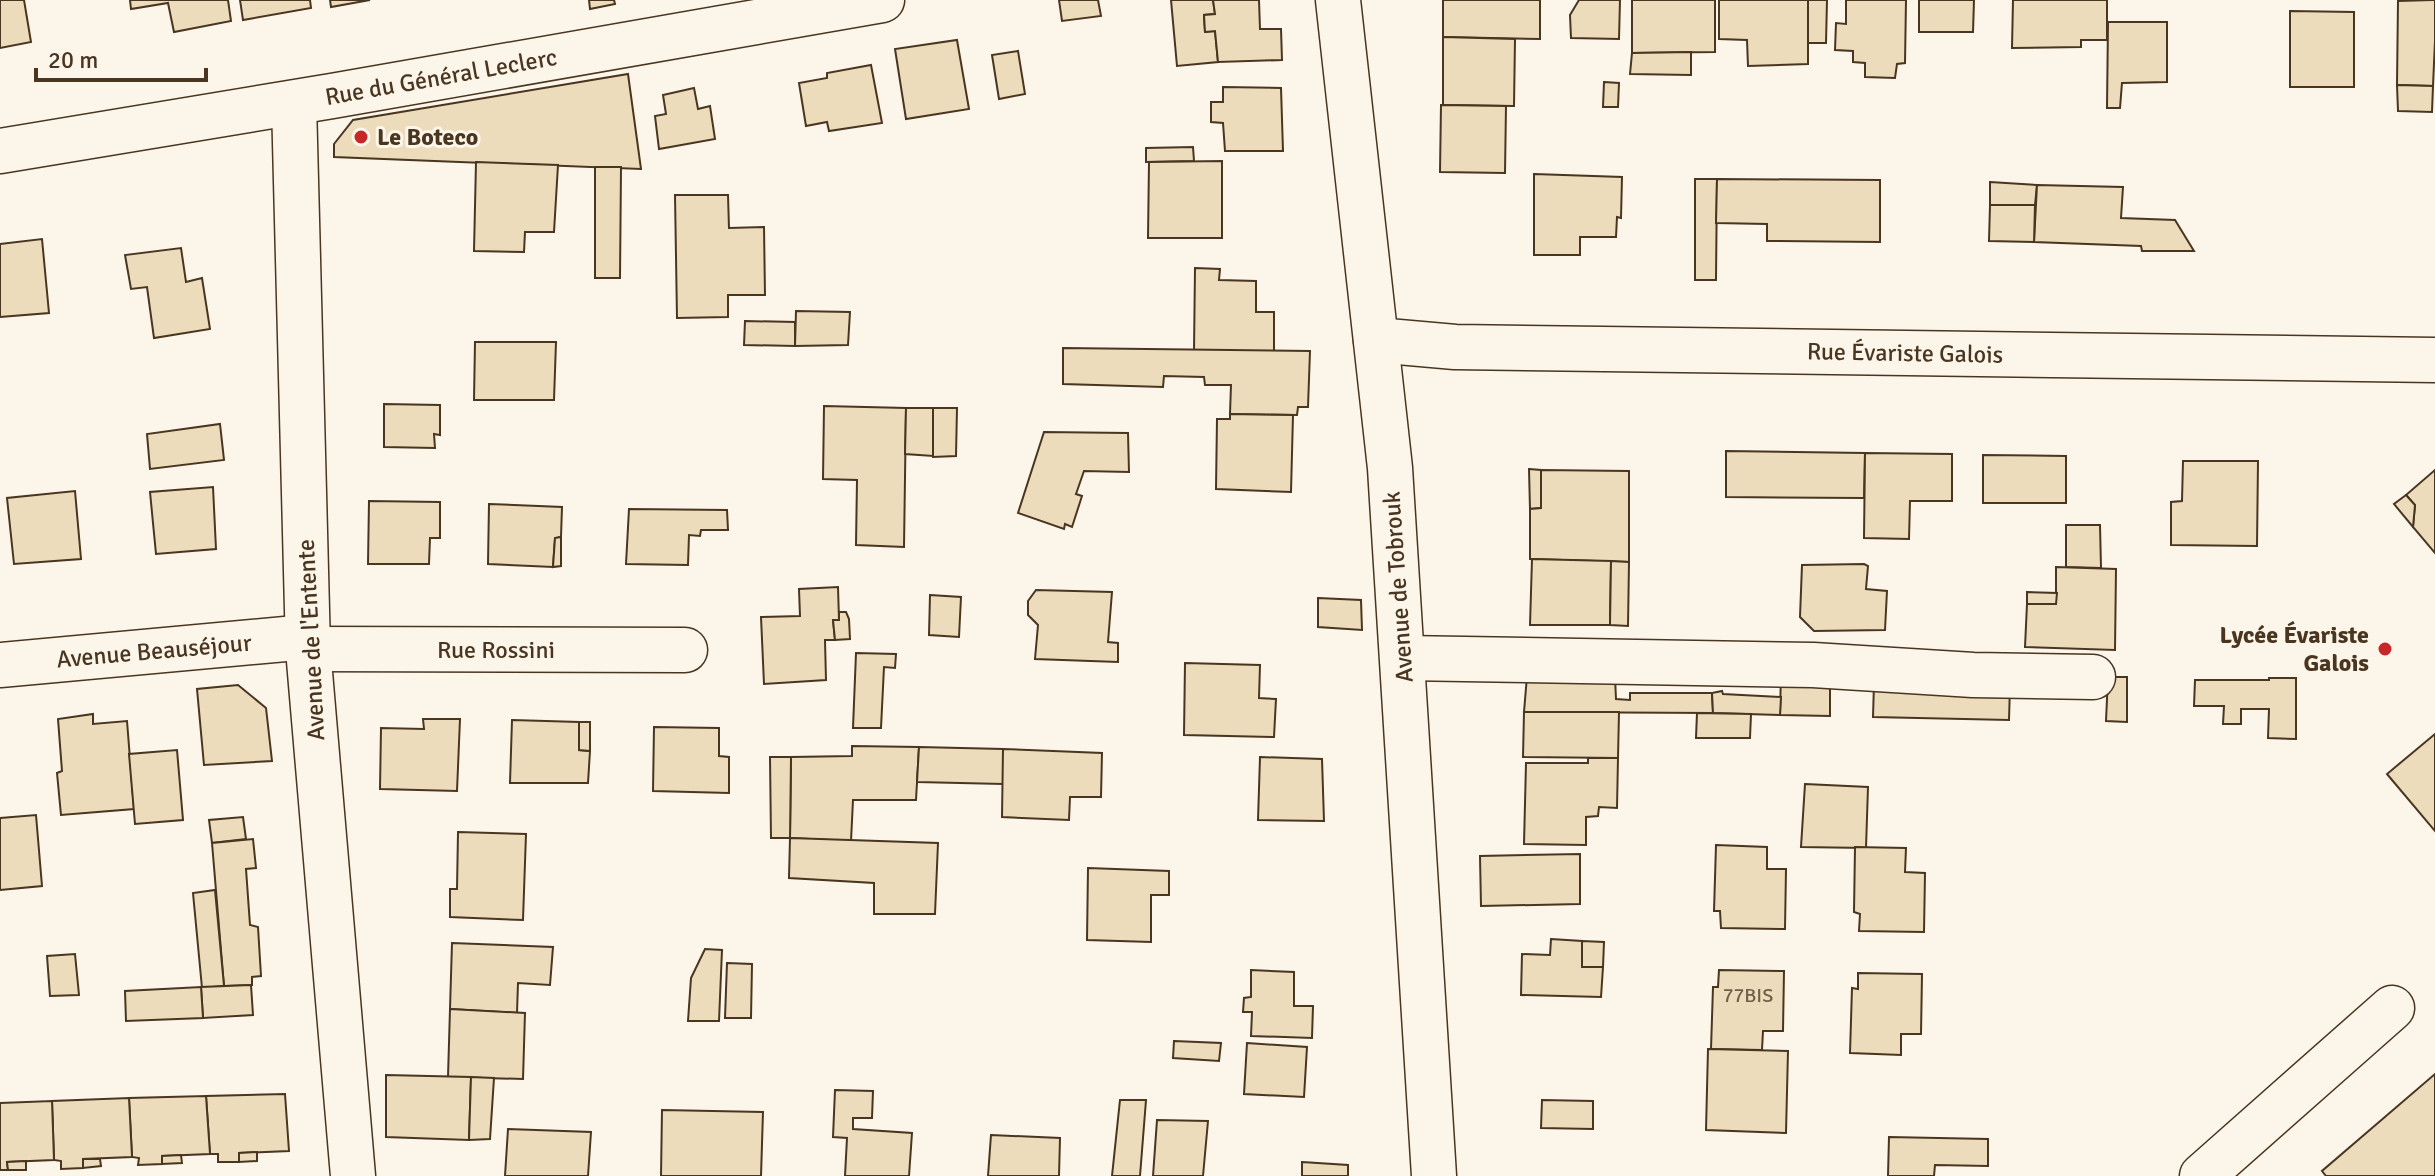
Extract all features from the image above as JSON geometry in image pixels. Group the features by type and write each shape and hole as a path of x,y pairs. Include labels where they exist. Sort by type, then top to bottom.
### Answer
{"street":[{"name":"Rue du Général Leclerc","path":"0,151 882,0"},
{"name":"Avenue de Tobrouk","path":"1338,0 1390,468 1434,1176"},
{"name":"Avenue de l'Entente","path":"294,103 308,643 353,1176"},
{"name":"Rue Évariste Galois","path":"1376,340 1455,347 2435,360"},
{"name":"Rue Rossini","path":"308,643 685,650"},
{"name":"Avenue Beauséjour","path":"0,665 308,643"},
{"path":"1403,658 1813,665 1973,675 2093,677"},
{"path":"2202,1176 2392,1008"}],"building":[{"path":"0,0 24,0 31,42 0,48"},
{"path":"130,0 228,0 231,21 174,32 168,3 131,9"},
{"path":"240,0 310,0 311,8 243,20"},
{"path":"330,0 370,0 331,7"},
{"path":"589,0 614,0 615,4 590,9"},
{"path":"1059,0 1098,0 1101,16 1062,21"},
{"path":"1171,0 1213,0 1215,14 1204,15 1205,32 1215,31 1218,62 1177,66"},
{"path":"1213,0 1259,0 1260,29 1281,29 1282,60 1218,62 1215,31 1205,32 1204,15 1215,14"},
{"path":"1443,0 1540,0 1540,39 1443,37"},
{"path":"1579,0 1620,0 1619,39 1571,38 1570,15"},
{"path":"1632,0 1715,0 1715,52 1632,53"},
{"path":"1719,0 1808,0 1808,64 1748,66 1747,40 1719,39"},
{"path":"1808,0 1827,0 1826,43 1808,43"},
{"path":"1846,0 1906,0 1905,63 1897,64 1895,78 1865,77 1865,63 1853,62 1853,51 1835,50 1836,23 1846,24"},
{"path":"1919,0 1974,0 1973,32 1919,32"},
{"path":"2013,0 2107,0 2107,40 2081,40 2081,47 2012,48"},
{"path":"2435,0 2433,86 2397,85 2398,1"},
{"path":"2290,11 2354,12 2354,87 2290,87"},
{"path":"2108,22 2167,22 2167,82 2122,83 2120,108 2107,108"},
{"path":"1443,37 1515,39 1514,106 1443,105"},
{"path":"957,40 969,109 906,119 895,49"},
{"path":"1018,51 1025,94 999,99 992,55"},
{"path":"1691,52 1691,75 1630,74 1632,53"},
{"path":"871,65 882,123 829,131 827,122 806,126 799,83 827,78 827,73"},
{"path":"628,74 641,169 334,157 334,144 353,120"},
{"path":"1604,82 1619,83 1618,107 1603,107"},
{"path":"2397,85 2433,86 2432,112 2398,111"},
{"path":"1223,87 1281,88 1283,151 1225,151 1223,123 1211,122 1211,102 1223,102"},
{"path":"694,88 698,109 710,106 715,139 659,149 655,116 666,114 663,95"},
{"path":"1441,105 1506,106 1505,173 1440,172"},
{"path":"1193,147 1194,161 1146,162 1146,148"},
{"path":"1222,161 1222,238 1148,238 1149,162"},
{"path":"476,162 558,165 554,232 525,232 524,252 474,251"},
{"path":"595,167 621,167 620,278 595,278"},
{"path":"1534,174 1622,177 1621,218 1617,217 1616,237 1580,237 1580,255 1534,255"},
{"path":"1695,179 1717,179 1716,280 1695,280"},
{"path":"1717,179 1880,180 1880,242 1767,241 1767,224 1716,223"},
{"path":"1990,182 2037,185 2035,205 1990,205"},
{"path":"2037,185 2123,187 2121,218 2175,220 2194,251 2142,251 2141,246 2034,242"},
{"path":"675,195 728,195 729,228 764,227 765,295 728,295 728,317 677,318"},
{"path":"1990,205 2035,205 2034,242 1989,241"},
{"path":"42,239 49,313 0,317 0,244"},
{"path":"181,248 186,282 202,278 210,329 154,338 147,287 131,289 125,255"},
{"path":"1195,268 1220,269 1219,280 1256,281 1256,312 1274,312 1274,352 1194,351"},
{"path":"796,311 850,312 848,345 795,346"},
{"path":"745,321 795,322 795,346 744,345"},
{"path":"475,342 556,342 554,400 474,400"},
{"path":"1063,348 1310,351 1308,407 1298,407 1297,415 1230,414 1231,385 1205,385 1204,377 1164,376 1163,387 1063,384"},
{"path":"384,404 440,405 440,435 434,434 435,448 384,447"},
{"path":"824,406 906,408 904,547 856,545 857,480 823,479"},
{"path":"906,408 933,408 933,456 905,454"},
{"path":"933,408 957,408 956,456 933,457"},
{"path":"1230,414 1293,415 1291,492 1216,489 1217,419 1230,419"},
{"path":"220,424 224,460 150,469 147,434"},
{"path":"1044,432 1128,433 1129,472 1084,471 1076,494 1082,496 1072,527 1065,524 1064,529 1018,513"},
{"path":"1726,451 1865,453 1864,498 1726,497"},
{"path":"1865,453 1952,454 1952,501 1910,501 1909,539 1864,538"},
{"path":"1983,455 2066,456 2066,503 1983,503"},
{"path":"2183,461 2258,461 2257,546 2171,545 2171,502 2182,501"},
{"path":"1529,469 1541,470 1541,508 1530,509"},
{"path":"1541,470 1629,471 1629,562 1530,559 1530,509 1541,508"},
{"path":"2435,470 2435,553 2413,527 2415,505 2406,495"},
{"path":"213,487 216,549 156,554 150,492"},
{"path":"75,491 81,559 14,564 7,498"},
{"path":"2406,495 2415,505 2413,527 2394,504"},
{"path":"369,501 440,502 440,538 430,538 429,564 368,564"},
{"path":"489,504 562,507 561,537 555,538 553,567 488,564"},
{"path":"629,509 727,510 728,530 701,530 700,536 689,535 688,565 626,564"},
{"path":"2066,525 2100,525 2101,568 2066,567"},
{"path":"561,537 561,566 553,567 555,538"},
{"path":"1532,559 1611,561 1610,625 1530,625"},
{"path":"1611,561 1629,562 1628,626 1610,625"},
{"path":"1802,565 1868,566 1866,589 1887,591 1885,630 1814,631 1800,617"},
{"path":"2056,567 2116,569 2115,650 2025,647 2027,604 2056,604"},
{"path":"838,587 839,620 833,620 835,640 825,640 826,680 764,684 761,617 800,616 799,589"},
{"path":"1036,590 1112,592 1108,642 1118,643 1118,662 1035,659 1038,625 1028,615 1028,601"},
{"path":"2027,592 2057,593 2056,604 2027,604"},
{"path":"930,595 961,597 959,637 929,635"},
{"path":"1318,598 1361,600 1362,630 1318,627"},
{"path":"839,612 846,612 849,619 850,639 835,640 833,620 839,620"},
{"path":"856,653 896,654 895,668 884,667 881,728 853,728"},
{"path":"1185,663 1260,665 1259,698 1276,699 1274,737 1184,735"},
{"path":"1781,672 1830,673 1830,716 1780,715"},
{"path":"1527,676 1615,677 1616,699 1630,700 1630,693 1712,693 1713,713 1524,712"},
{"path":"2108,677 2127,677 2127,722 2106,721"},
{"path":"2296,678 2296,739 2268,738 2269,709 2241,709 2241,724 2223,724 2224,706 2194,706 2195,680"},
{"path":"1874,683 2010,686 2009,720 1873,717"},
{"path":"238,685 266,708 272,761 204,765 197,689"},
{"path":"1722,691 1723,694 1781,697 1780,715 1713,713 1712,693"},
{"path":"1524,712 1619,712 1618,758 1523,757"},
{"path":"1697,713 1751,714 1750,738 1696,738"},
{"path":"93,714 93,724 127,721 134,809 61,815 57,773 62,771 58,719"},
{"path":"423,719 460,719 457,791 380,789 381,728 424,729"},
{"path":"512,720 579,722 579,750 590,751 588,783 510,783"},
{"path":"579,722 590,722 590,751 579,750"},
{"path":"654,727 719,728 719,756 729,757 729,793 653,791"},
{"path":"2435,734 2435,831 2387,774"},
{"path":"852,746 919,747 916,800 853,800 851,841 790,838 791,757 852,756"},
{"path":"919,747 1003,749 1003,784 917,782"},
{"path":"1003,749 1102,753 1101,797 1070,797 1069,820 1002,817"},
{"path":"177,750 183,820 135,824 129,754"},
{"path":"770,757 791,757 790,838 771,838"},
{"path":"1260,757 1322,759 1324,821 1258,820"},
{"path":"1588,758 1618,758 1617,808 1599,807 1598,816 1586,817 1586,845 1524,844 1526,763 1588,763"},
{"path":"1805,784 1868,787 1866,848 1801,847"},
{"path":"36,815 42,886 0,890 0,818"},
{"path":"243,817 246,839 212,843 209,820"},
{"path":"458,832 526,834 523,920 450,917 450,889 457,889"},
{"path":"790,838 938,843 935,914 874,914 874,883 789,878"},
{"path":"253,839 256,868 246,869 250,925 258,927 261,976 252,977 252,985 224,986 212,843"},
{"path":"1716,845 1767,847 1767,869 1786,869 1785,929 1721,928 1720,911 1714,911"},
{"path":"1855,847 1906,848 1905,872 1925,873 1924,932 1859,931 1860,914 1854,912"},
{"path":"1580,854 1580,904 1481,906 1480,856"},
{"path":"1088,868 1169,871 1169,895 1151,895 1151,942 1087,940"},
{"path":"215,890 224,986 202,988 193,893"},
{"path":"1551,939 1582,941 1582,967 1603,967 1601,997 1521,995 1522,954 1550,955"},
{"path":"1582,941 1604,942 1603,967 1582,967"},
{"path":"452,943 553,947 550,985 518,983 517,1013 450,1009"},
{"path":"705,949 722,950 719,1021 688,1021 691,978"},
{"path":"75,954 79,995 50,996 47,956"},
{"path":"727,963 752,964 751,1018 725,1018"},
{"path":"1251,970 1294,972 1294,1006 1313,1006 1312,1038 1251,1036 1252,1012 1243,1012 1244,998 1251,997"},
{"path":"1719,970 1784,971 1783,1031 1763,1031 1762,1050 1711,1049 1713,987 1718,987"},
{"path":"1858,973 1922,974 1921,1034 1901,1034 1901,1055 1850,1053 1852,988 1858,989"},
{"path":"251,985 253,1015 203,1018 201,987"},
{"path":"201,987 203,1018 126,1021 125,991"},
{"path":"450,1009 525,1013 523,1079 448,1077"},
{"path":"1174,1041 1221,1043 1219,1061 1173,1058"},
{"path":"1247,1043 1307,1047 1304,1097 1244,1094"},
{"path":"1708,1049 1788,1051 1786,1133 1706,1130"},
{"path":"2435,1074 2435,1176 2326,1176 2322,1171"},
{"path":"386,1075 471,1077 469,1140 386,1137"},
{"path":"471,1077 494,1078 490,1139 469,1140"},
{"path":"835,1090 873,1091 872,1118 853,1118 853,1129 912,1133 909,1176 845,1176 847,1138 833,1137"},
{"path":"285,1094 289,1151 239,1153 239,1162 218,1162 218,1154 210,1154 206,1096"},
{"path":"206,1096 210,1154 162,1156 162,1164 138,1165 139,1158 132,1157 129,1098"},
{"path":"129,1098 132,1157 83,1159 83,1168 61,1169 61,1161 54,1160 52,1101"},
{"path":"1120,1100 1146,1100 1140,1176 1112,1176"},
{"path":"1542,1100 1593,1101 1593,1129 1541,1128"},
{"path":"52,1101 54,1160 7,1162 8,1170 0,1170 0,1103"},
{"path":"662,1110 763,1112 761,1176 661,1176"},
{"path":"1157,1120 1208,1121 1203,1176 1153,1176"},
{"path":"508,1129 591,1132 588,1176 505,1176"},
{"path":"991,1135 1060,1138 1059,1176 988,1176"},
{"path":"1889,1137 1988,1139 1988,1166 1935,1165 1934,1176 1888,1176"},
{"path":"257,1152 257,1161 239,1162 239,1153"},
{"path":"181,1155 182,1163 162,1164 162,1156"},
{"path":"83,1159 100,1159 101,1166 83,1168"},
{"path":"26,1161 26,1170 8,1170 7,1162"},
{"path":"1302,1162 1348,1165 1348,1176 1302,1176"}],"place":[{"name":"Le Boteco","path":"361,137"},
{"name":"Lycée Évariste Galois","path":"2385,649"}]}
